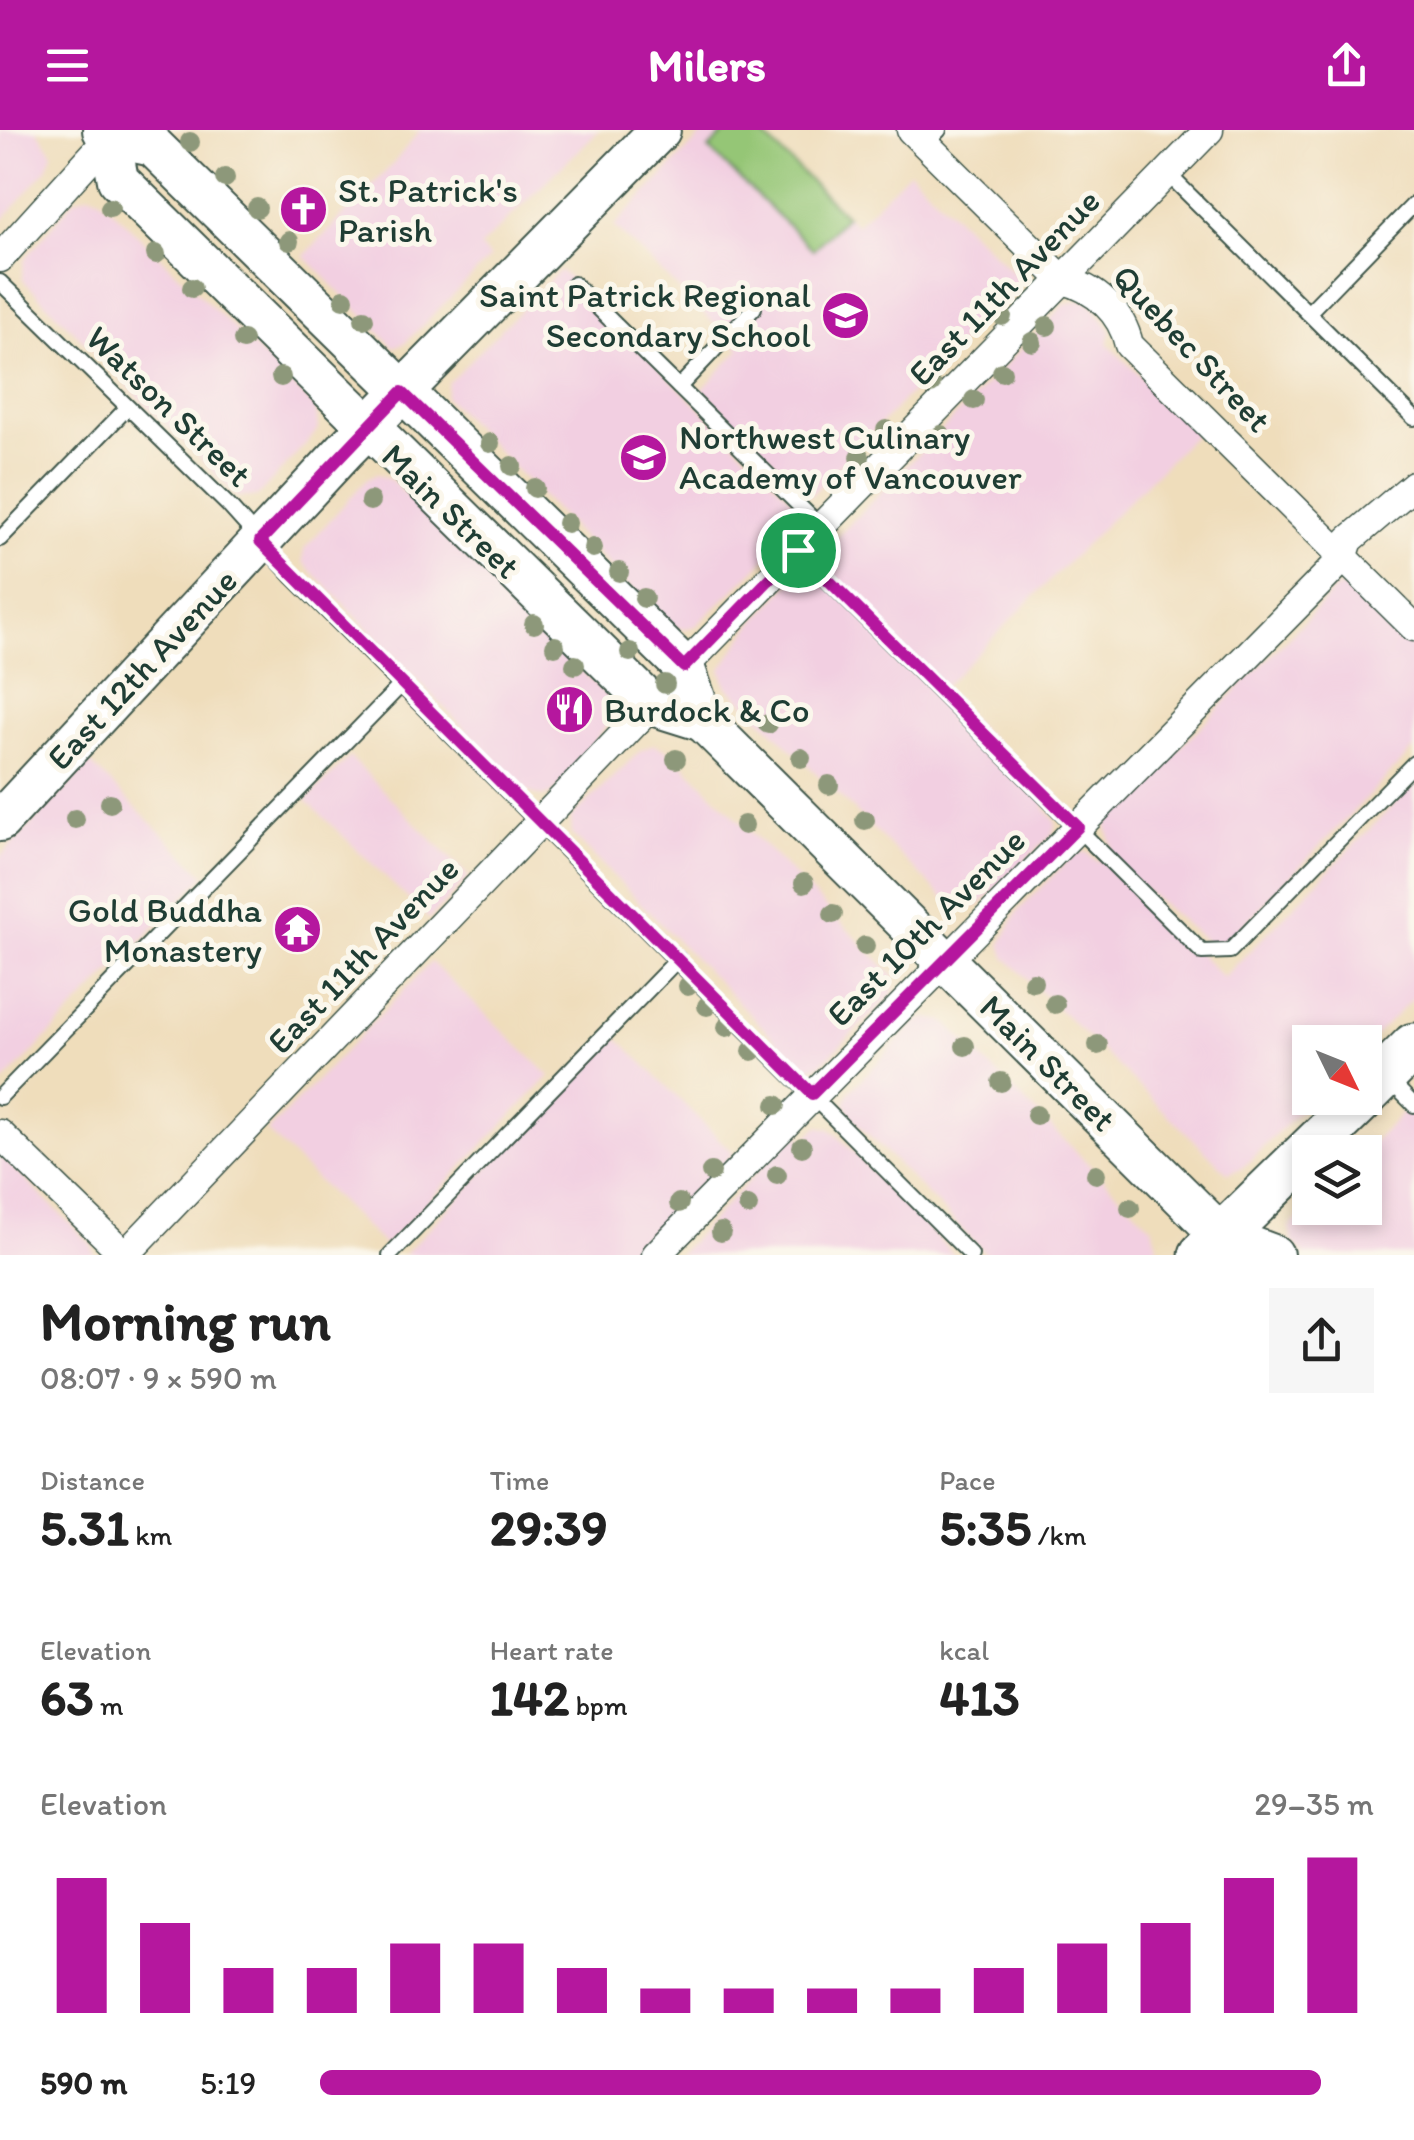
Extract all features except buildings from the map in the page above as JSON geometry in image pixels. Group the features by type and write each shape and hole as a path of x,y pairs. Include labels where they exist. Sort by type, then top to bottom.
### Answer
{"main road":[{"name":"East 12th Avenue","path":"0,821 366,428 660,130"},
{"name":"Main Street","path":"704,720 652,704 366,428 118,180 110,132 153,146 684,667 704,720 945,961 1218,1249 1273,1255"},
{"path":"1218,1249 1388,1084"}],"street":[{"name":"East 11th Avenue","path":"684,667 1209,130"},
{"path":"0,258 110,132"},
{"name":"Quebec Street","path":"925,135 1063,280 1086,286 1124,324 1128,345 1414,627"},
{"name":"East 10th Avenue","path":"656,1255 1344,558 1349,540 1414,485"},
{"name":"East 11th Avenue","path":"125,1255 542,824 652,704"},
{"path":"0,1134 125,1255"}],"lane":[{"path":"1167,173 1414,418"},
{"path":"1308,312 1414,204"},
{"name":"Watson Street","path":"0,282 971,1255"},
{"path":"574,284 821,527"},
{"path":"679,387 754,308"},
{"path":"0,539 127,408"},
{"path":"798,550 1202,952 1230,952 1414,763"},
{"path":"0,1097 401,686"},
{"path":"390,1255 678,959"}],"shaded area":[{"path":"0,130 37,130 53,153 47,169 0,223"},
{"path":"420,130 599,130 480,247 490,258 405,343 394,347 304,256 393,164"},
{"name":"Saint Patrick Regional Secondary School","path":"707,130 758,130 856,225 909,171 1021,280 810,496 702,390 740,349 614,226"},
{"path":"89,194 99,197 316,408 318,429 257,497 238,497 22,279 24,260 74,200"},
{"path":"560,270 805,512 799,527 696,626 683,629 667,625 445,397 448,383"},
{"path":"1082,300 1091,304 1111,331 1108,344 1197,432 941,690 1050,798 1044,806 1056,823 1052,835 979,905 956,910 726,685 721,669 753,623 798,575 807,575 818,584 833,570 824,550 1065,304"},
{"path":"377,474 391,480 612,701 611,717 582,762 553,793 542,797 524,790 303,562 304,549 366,480"},
{"path":"1354,588 1414,646 1414,749 1226,943 1210,945 1115,865 1223,978 1414,784 1414,997 1382,1029 1382,1025 1292,1025 1292,1115 1296,1115 1242,1168 1228,1173 1005,957 1001,944 1018,911 1074,854 1086,852 1098,862 1105,855 1112,847 1106,823 1336,589"},
{"path":"654,744 672,753 894,976 892,995 820,1065 806,1068 797,1062 572,834 571,818 639,752"},
{"path":"350,757 469,877 429,919 306,800"},
{"path":"90,763 205,875 0,1086 0,857"},
{"path":"431,962 550,1076 385,1246 267,1132"},
{"path":"918,1021 944,1021 1153,1228 1158,1245 1152,1255 987,1255 852,1118 845,1103 850,1091"},
{"path":"616,1036 733,1153 634,1255 403,1255"},
{"path":"1414,1101 1414,1255 1305,1255 1292,1241 1292,1225 1382,1225 1380,1135"},
{"path":"806,1121 798,1136 805,1140 818,1126 831,1129 954,1255 678,1255"},
{"path":"0,1155 91,1244 95,1255 0,1255"}],"green space":[{"path":"728,130 758,130 846,216 813,250 709,149"}],"place":[{"name":"St. Patrick's Parish","path":"303,210"},
{"name":"Saint Patrick Regional Secondary School","path":"846,315"},
{"name":"Northwest Culinary Academy of Vancouver","path":"644,457"},
{"name":"Burdock & Co","path":"569,710"},
{"name":"Gold Buddha Monastery","path":"297,930"}],"route":[{"path":"402,392 684,667 798,550 1078,827 812,1094 260,541 402,392"}]}
